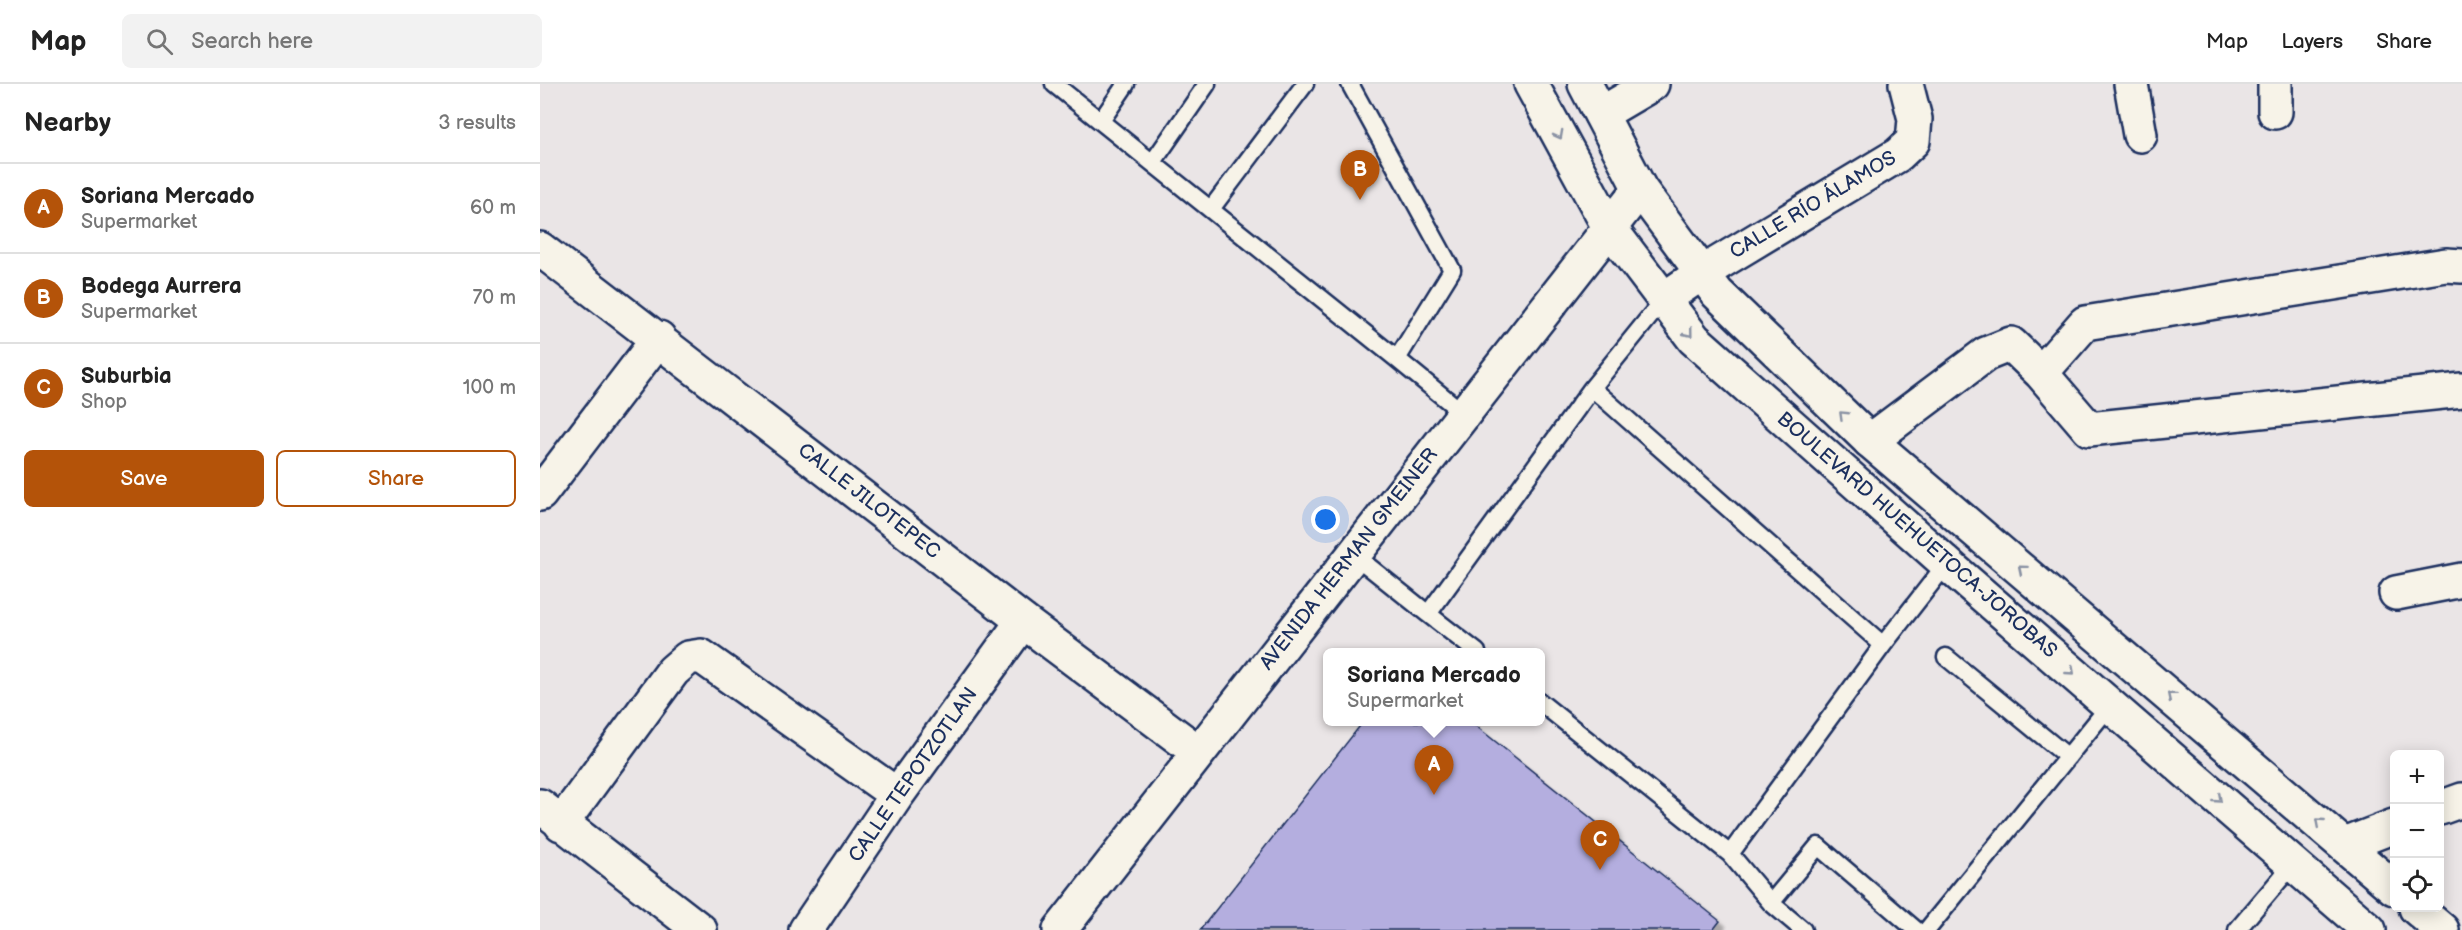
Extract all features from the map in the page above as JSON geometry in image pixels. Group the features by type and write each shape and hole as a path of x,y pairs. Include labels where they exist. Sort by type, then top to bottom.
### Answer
{"street":[{"name":"BOULEVARD HUEHUETOCA-JOROBAS","path":"1531,84 1609,227 1694,339 2293,864 2354,925"},
{"name":"BOULEVARD HUEHUETOCA-JOROBAS","path":"1585,84 1640,189 1717,293 1869,441 2390,884"},
{"path":"1601,114 1652,84"},
{"name":"CALLE RÍO ÁLAMOS","path":"1664,299 1702,273 1898,155 1913,141 1915,119 1906,84"},
{"path":"2131,84 2139,135"},
{"name":"AVENIDA HERMAN GMEINER","path":"1060,930 1640,189"},
{"name":"CALLE JILOTEPEC","path":"540,249 659,338 1023,621 1198,752"},
{"path":"2041,373 2085,323 2446,265 2462,266"},
{"path":"540,494 659,338"},
{"path":"1869,441 1986,354 2011,344 2041,373 2089,429 2462,390"},
{"path":"2396,593 2462,580"},
{"name":"CALLE TEPOTZOTLAN","path":"806,930 897,795 1023,621"},
{"path":"700,930 550,815 673,670 688,658 701,656 897,795"},
{"path":"2444,806 2462,800"},
{"path":"2345,845 2390,828"},
{"path":"2421,912 2442,930"}],"lane":[{"path":"1054,84 1463,413"},
{"path":"1101,121 1126,84"},
{"path":"1153,162 1207,84"},
{"path":"1211,209 1305,84"},
{"path":"1350,84 1452,270 1397,359"},
{"path":"1428,614 1592,388 1664,299"},
{"path":"1592,388 1883,645"},
{"path":"1353,554 1472,648"},
{"path":"1730,854 1883,645 1947,563"},
{"path":"1946,657 2068,757"},
{"path":"1927,930 2110,705"},
{"path":"1545,706 1730,854 1771,903 1803,930"},
{"path":"1771,903 1818,846 1916,930"},
{"path":"2237,930 2293,864"}],"building":[{"path":"1360,726 1476,726 1720,921 1713,930 1200,930"}],"place":[{"name":"Bodega Aurrera","path":"1360,200"},
{"name":"Soriana Mercado","path":"1434,795"},
{"name":"Suburbia","path":"1600,870"}]}
